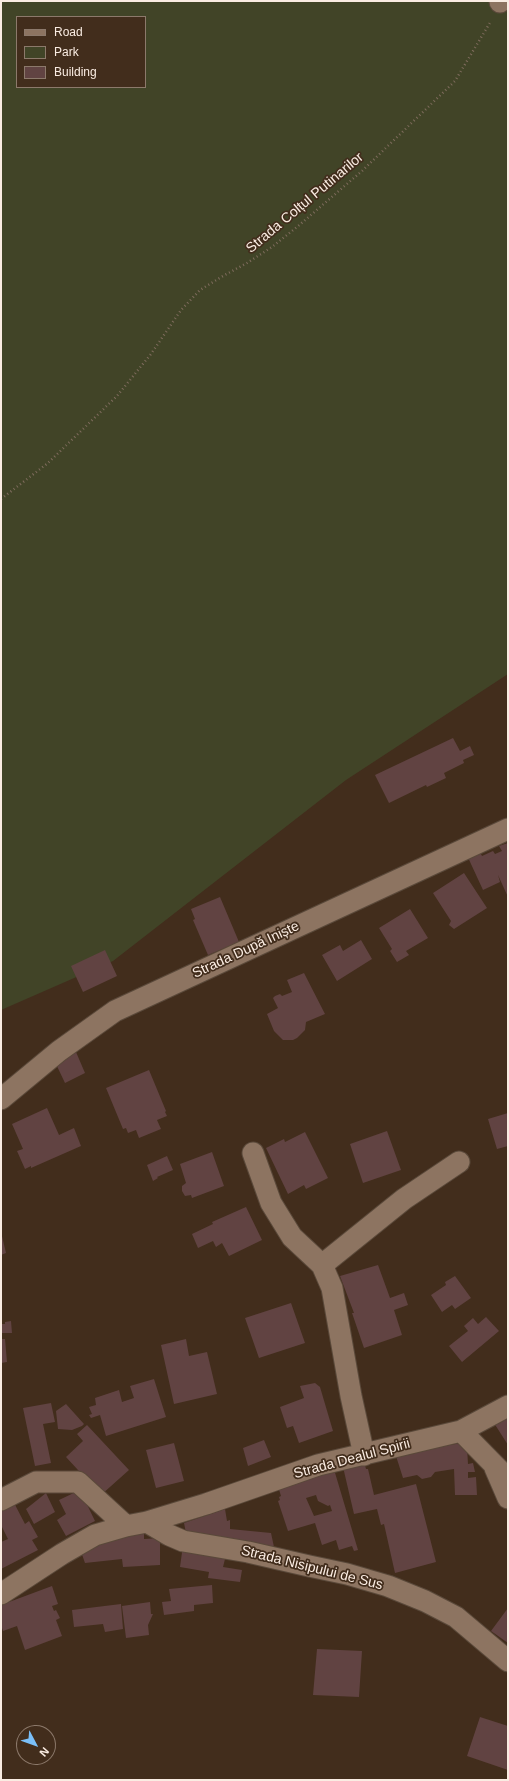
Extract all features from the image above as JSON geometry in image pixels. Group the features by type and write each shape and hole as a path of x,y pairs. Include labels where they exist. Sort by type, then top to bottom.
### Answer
{"street":[{"name":"Strada După Iniște","path":"1,1099 59,1051 115,1011 508,829"},
{"path":"253,1153 271,1204 292,1237 322,1265 332,1288 351,1396 364,1455"},
{"path":"322,1265 404,1199 459,1162"},
{"name":"Strada Dealul Spirii","path":"126,1526 148,1522 206,1504 318,1465 461,1431 508,1406"},
{"path":"461,1431 508,1479"},
{"path":"493,1464 508,1498"},
{"path":"1,1500 36,1482 78,1482 126,1526"},
{"name":"Strada Nisipului de Sus","path":"148,1522 168,1535 183,1541 293,1562 347,1574 388,1586 424,1601 456,1617 508,1661"},
{"path":"1,1594 62,1554 95,1535 126,1526"}],"path":[{"name":"Strada Colțul Putinarilor","path":"1,498 48,463 117,396 151,354 181,310 200,290 248,263 272,247 297,227 362,171 455,80 501,2"}],"green space":[{"path":"1,1 508,1 508,674 346,780 113,961 1,1010"}],"building":[{"path":"453,738 460,751 470,746 474,755 463,760 464,763 444,773 446,778 427,787 426,785 389,803 375,775"},
{"path":"508,843 508,897 498,875 500,882 483,890 465,851 477,846 482,856 493,851 495,854 502,851 499,846"},
{"path":"464,873 487,908 454,929 449,925 451,921 433,893"},
{"path":"220,897 239,942 208,955 193,920 195,919 191,909"},
{"path":"410,909 428,938 406,951 409,955 397,962 390,951 392,949 379,928"},
{"path":"361,940 372,959 337,981 322,955 340,945 343,951"},
{"path":"105,950 117,976 83,992 71,966"},
{"path":"304,973 325,1014 306,1022 305,1030 297,1038 293,1040 283,1040 274,1031 267,1014 278,1008 273,998 275,996 280,994 282,996 292,992 287,980"},
{"path":"76,1052 85,1073 65,1083 55,1062"},
{"path":"149,1070 167,1116 157,1120 161,1129 139,1138 136,1130 128,1133 126,1128 123,1129 106,1088"},
{"path":"47,1108 59,1135 74,1128 81,1146 31,1168 31,1166 25,1169 17,1151 23,1149 12,1124"},
{"path":"508,1113 508,1146 497,1149 488,1119"},
{"path":"387,1131 401,1170 363,1183 350,1144"},
{"path":"305,1132 328,1178 306,1189 304,1185 288,1194 266,1148 284,1139 285,1142"},
{"path":"212,1152 224,1186 192,1198 191,1195 185,1196 182,1191 182,1186 186,1183 180,1164"},
{"path":"167,1156 173,1170 157,1177 158,1178 153,1181 147,1165"},
{"path":"246,1207 262,1240 229,1256 222,1243 216,1247 213,1241 198,1248 192,1234 213,1224 212,1222"},
{"path":"1,1232 6,1253 1,1255"},
{"path":"378,1265 390,1298 404,1293 408,1305 394,1310 402,1335 364,1348 352,1313 354,1313 340,1276"},
{"path":"455,1276 471,1298 455,1309 452,1305 442,1312 431,1295 446,1285 445,1282"},
{"path":"291,1303 305,1343 259,1358 245,1318"},
{"path":"486,1317 499,1331 462,1362 449,1346 468,1331 464,1326 473,1318 478,1324"},
{"path":"11,1321 12,1333 1,1333 1,1324"},
{"path":"1,1339 5,1339 7,1362 1,1363"},
{"path":"186,1339 189,1356 207,1352 217,1394 174,1404 161,1345"},
{"path":"154,1379 166,1417 106,1436 100,1415 91,1418 89,1415 92,1414 89,1407 96,1405 95,1398 119,1390 122,1402 134,1398 130,1386"},
{"path":"315,1383 320,1387 333,1431 299,1443 293,1426 287,1428 280,1407 304,1398 300,1386"},
{"path":"51,1403 55,1422 43,1424 51,1463 35,1466 23,1408"},
{"path":"66,1404 84,1424 82,1426 72,1430 58,1429 56,1411"},
{"path":"508,1415 508,1445 494,1423"},
{"path":"87,1425 129,1470 101,1495 66,1457 83,1441 77,1434"},
{"path":"264,1440 271,1457 248,1466 243,1448"},
{"path":"174,1443 184,1481 156,1488 146,1450"},
{"path":"463,1443 467,1447 468,1464 473,1463 475,1472 468,1472 468,1478 476,1477 477,1495 455,1495 454,1469 435,1472 431,1477 422,1479 417,1475 403,1478 396,1456 404,1451"},
{"path":"364,1462 366,1469 368,1469 374,1495 416,1484 436,1562 395,1573 384,1524 381,1525 377,1509 354,1514 343,1467"},
{"path":"333,1466 358,1550 354,1551 352,1546 339,1550 336,1540 322,1545 315,1523 288,1531 278,1501 280,1500 279,1497 281,1496 276,1480","holes":["316,1495 318,1501 328,1506 330,1505 332,1511 314,1516 306,1498"]},
{"path":"80,1490 95,1521 66,1536 57,1520 66,1514 59,1500"},
{"path":"46,1493 55,1512 34,1524 26,1509"},
{"path":"12,1499 25,1524 29,1521 38,1537 32,1540 38,1550 1,1569 1,1542 8,1539 1,1525 1,1505"},
{"path":"225,1509 227,1521 230,1520 230,1529 271,1533 274,1547 210,1540 209,1535 186,1533 184,1523"},
{"path":"144,1527 144,1539 160,1538 160,1565 123,1567 122,1559 85,1563 79,1546"},
{"path":"183,1545 226,1555 223,1567 242,1570 240,1582 208,1578 209,1572 180,1567"},
{"path":"212,1585 213,1603 194,1605 194,1611 164,1615 162,1602 171,1601 169,1589"},
{"path":"52,1586 58,1604 52,1606 60,1618 56,1620 62,1636 25,1650 17,1626 3,1631 1,1625 1,1605"},
{"path":"150,1602 151,1614 153,1614 148,1625 149,1635 126,1638 122,1606"},
{"path":"121,1604 123,1629 105,1632 103,1624 74,1627 72,1610"},
{"path":"508,1608 508,1643 491,1631"},
{"path":"317,1649 362,1651 359,1697 313,1695"},
{"path":"480,1717 508,1726 508,1770 467,1756"}]}
